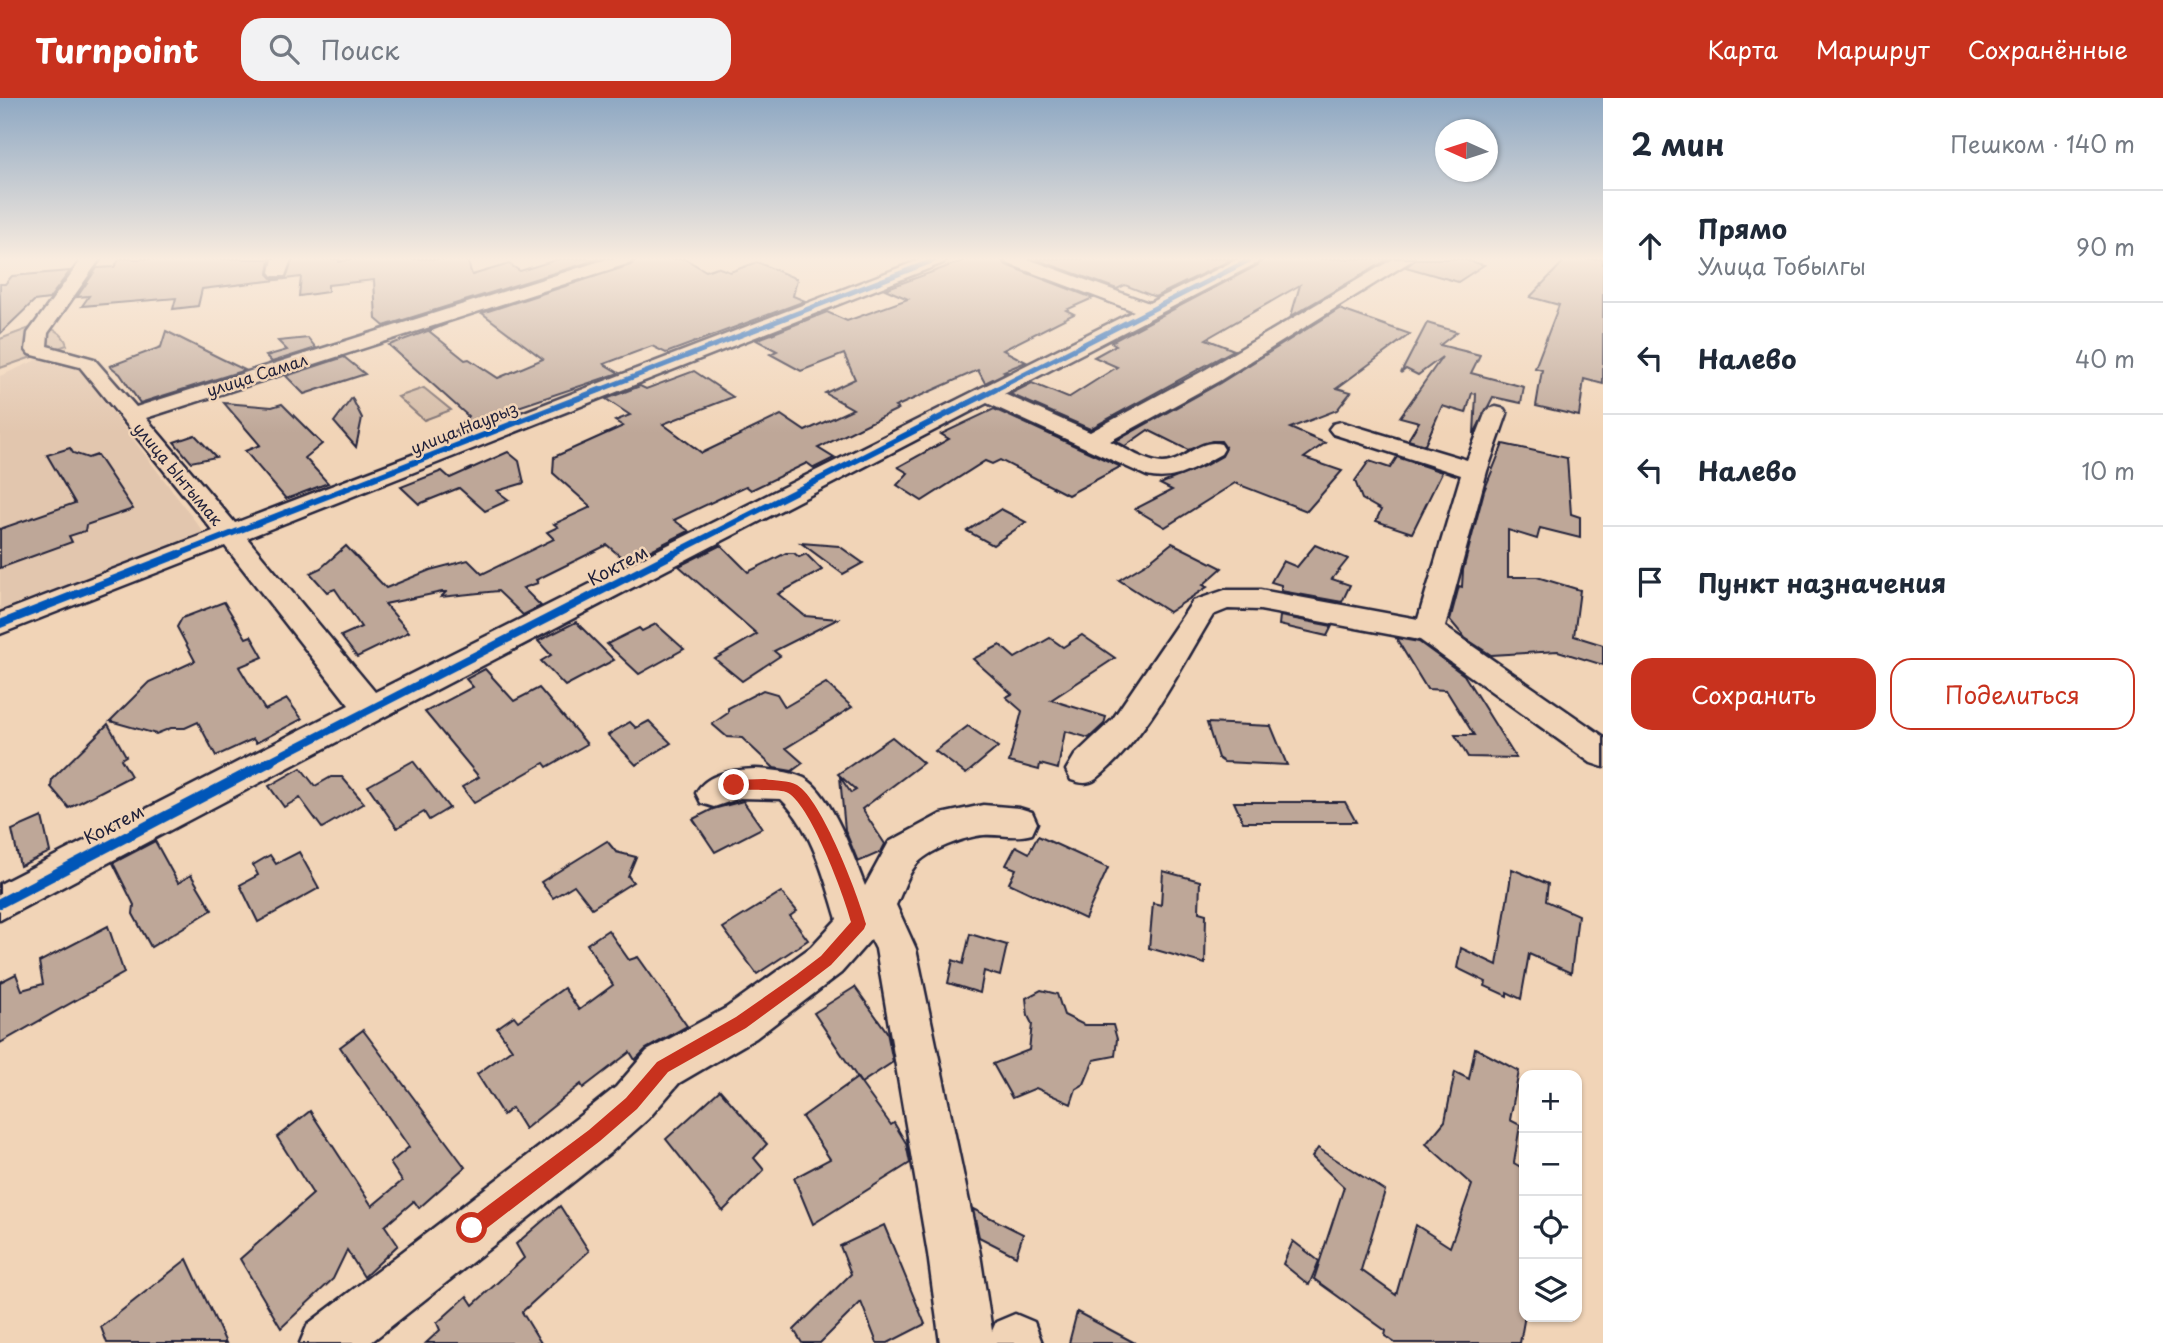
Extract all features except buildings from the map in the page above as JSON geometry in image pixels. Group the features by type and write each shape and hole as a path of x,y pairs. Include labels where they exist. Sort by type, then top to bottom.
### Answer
{"street":[{"name":"улица Ынтымак","path":"49,317 38,333 36,349 87,363 218,519 227,534 370,709"},
{"name":"улица Самал","path":"130,416 441,317"},
{"name":"улица Наурыз","path":"0,624 787,317"},
{"name":"Коктем","path":"0,903 370,709 1136,317"},
{"path":"1089,440 1102,436 1211,376 1309,317"},
{"path":"986,394 1142,465 1165,471 1189,463 1212,449"},
{"path":"1429,631 1475,471 1496,414"},
{"path":"1341,429 1475,471"},
{"path":"1083,770 1094,755 1114,742 1124,729 1203,608 1225,599 1260,600 1429,631 1603,754"},
{"path":"714,793 734,785 765,784 793,789 810,808 850,891 896,949 907,1001 999,1342"},
{"path":"327,1343 594,1135 632,1103 663,1067 741,1023 826,960 867,914 902,853 954,825 983,820 1019,823"}],"shaded area":[{"path":"38,325 59,333 67,345 0,368 0,339"},
{"path":"64,348 205,534 0,612 0,376"},
{"path":"424,388 451,410 424,420 398,397"}],"cycle path":[{"path":"0,624 788,317"},
{"path":"0,903 370,709 1137,317"}],"route":[{"path":"472,1228 632,1103 663,1067 741,1023 801,980 826,960 859,924 850,891 827,842 810,808 793,789 765,784 734,785"}]}
